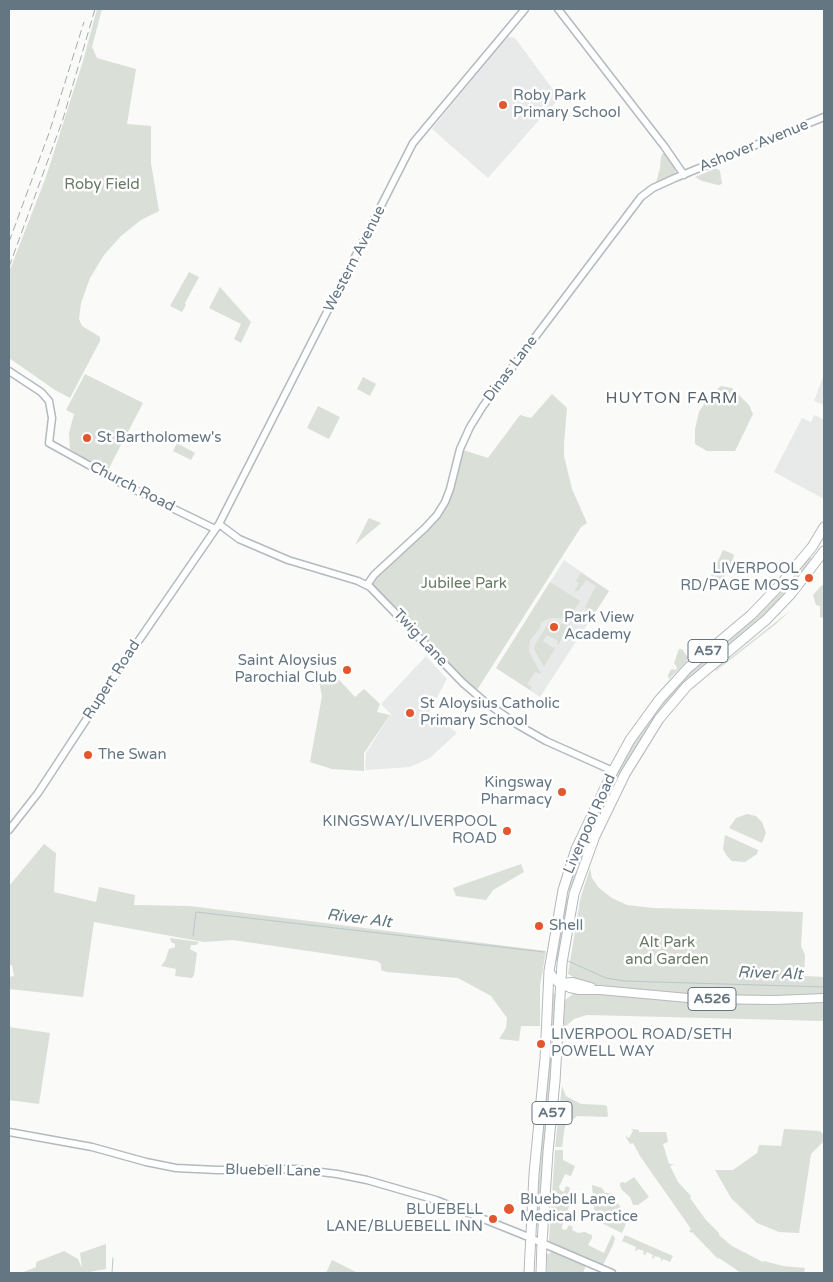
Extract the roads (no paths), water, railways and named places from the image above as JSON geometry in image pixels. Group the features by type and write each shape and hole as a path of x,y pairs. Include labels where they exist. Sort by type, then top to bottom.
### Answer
{"highway":[{"name":"Liverpool Road","path":"529,1273 535,1160 545,1059 549,971 566,875 584,832 630,740 674,682 696,660 757,609 781,584 816,542 824,527"},
{"name":"Liverpool Road","path":"541,1273 548,1152 555,1081 559,983 569,917 574,894 584,865 608,807 659,719 687,686 766,620 790,594 824,551"}],"main road":[{"path":"547,999 552,988 559,983 552,978 549,971"},
{"name":"A526","path":"559,983 573,982 600,990 699,999 775,1000 824,998"}],"street":[{"name":"Western Avenue","path":"217,527 413,143 525,9"},
{"path":"558,9 659,139 684,175"},
{"name":"Ashover Avenue","path":"684,175 824,117"},
{"name":"Dinas Lane","path":"367,585 374,575 437,515 450,489 460,449 473,421 489,397 636,204 653,188 684,175"},
{"name":"Church Road","path":"9,371 41,392 49,401 52,418 49,443 120,483 217,527"},
{"name":"Twig Lane","path":"217,527 239,539 288,560 367,585 379,594 463,683 485,702 518,725 546,741 613,771"},
{"name":"Rupert Road","path":"9,830 38,793 119,669 217,527"},
{"name":"Liverpool Road","path":"816,542 824,534"},
{"name":"Bluebell Lane","path":"9,1132 96,1148 176,1168 206,1170 296,1169 353,1177 418,1194 612,1273"}],"waterway":[{"name":"River Alt","path":"193,936 196,912 544,952"},
{"name":"River Alt","path":"568,961 606,978 624,981 824,987"},
{"name":"River Alt","path":"112,1273 113,1258"}],"railway":[{"path":"9,267 63,119 95,9"},
{"path":"9,242 49,133 84,22"}],"place":[{"name":"Roby Park Primary School","path":"503,105"},
{"name":"St Bartholomew's","path":"87,438"},
{"name":"LIVERPOOL RD/PAGE MOSS","path":"809,578"},
{"name":"Park View Academy","path":"554,627"},
{"name":"Saint Aloysius Parochial Club","path":"347,670"},
{"name":"St Aloysius Catholic Primary School","path":"410,713"},
{"name":"The Swan","path":"88,755"},
{"name":"Kingsway Pharmacy","path":"562,792"},
{"name":"KINGSWAY/LIVERPOOL ROAD","path":"507,831"},
{"name":"Shell","path":"539,926"},
{"name":"LIVERPOOL ROAD/SETH POWELL WAY","path":"541,1044"},
{"name":"Bluebell Lane Medical Practice","path":"509,1209"},
{"name":"BLUEBELL LANE/BLUEBELL INN","path":"493,1219"}],"district":[{"name":"HUYTON FARM","path":"672,399"}],"park label":[{"name":"Roby Field","path":"102,185"},
{"name":"Jubilee Park","path":"464,584"},
{"name":"Alt Park and Garden","path":"667,952"}]}
